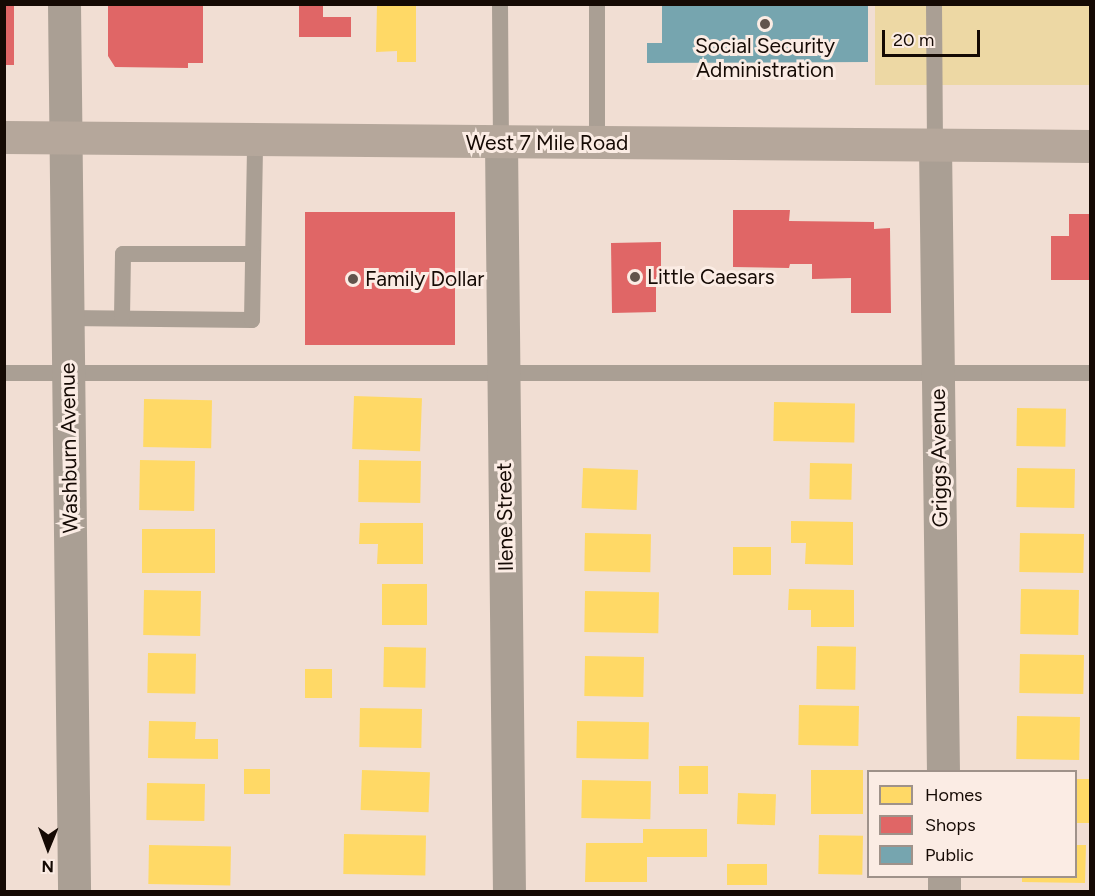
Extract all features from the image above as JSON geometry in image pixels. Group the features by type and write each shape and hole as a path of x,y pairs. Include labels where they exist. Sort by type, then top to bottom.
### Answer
{"main road":[{"name":"West 7 Mile Road","path":"4,137 501,143 1090,146"}],"street":[{"name":"Washburn Avenue","path":"64,4 74,891"},
{"name":"Ilene Street","path":"501,143 509,891"},
{"name":"Griggs Avenue","path":"935,146 943,770"}],"lane":[{"path":"500,4 501,143"},
{"path":"597,4 597,143"},
{"path":"934,4 935,146"},
{"path":"67,318 252,320 255,140"},
{"path":"122,318 123,254 253,254"},
{"path":"4,373 1090,373"}],"shaded area":[{"path":"875,5 1090,5 1090,85 875,85"}],"building: Homes":[{"path":"377,4 416,4 416,62 397,62 397,51 376,52"},
{"path":"354,396 422,398 420,451 352,449"},
{"path":"144,399 212,400 211,448 143,447"},
{"path":"774,402 855,403 854,442 773,441"},
{"path":"1017,408 1066,409 1065,447 1016,446"},
{"path":"140,460 195,461 194,511 139,510"},
{"path":"359,460 421,461 420,503 358,502"},
{"path":"810,463 852,464 851,500 809,499"},
{"path":"583,468 638,470 637,510 582,508"},
{"path":"1017,468 1075,469 1074,508 1016,507"},
{"path":"791,521 853,522 853,565 805,564 806,543 791,543"},
{"path":"360,523 423,523 423,564 377,564 378,544 359,544"},
{"path":"142,529 215,529 215,573 142,573"},
{"path":"585,533 651,534 650,572 584,571"},
{"path":"1020,533 1084,534 1083,573 1019,572"},
{"path":"733,547 771,547 771,575 733,575"},
{"path":"382,584 427,584 427,625 382,625"},
{"path":"789,589 854,590 854,627 811,627 811,610 788,610"},
{"path":"1021,589 1079,590 1078,635 1020,634"},
{"path":"144,590 201,591 200,636 143,635"},
{"path":"585,591 659,592 658,633 584,632"},
{"path":"817,646 856,647 855,690 816,689"},
{"path":"384,647 426,648 425,688 383,687"},
{"path":"148,653 196,654 195,694 147,693"},
{"path":"1020,654 1084,655 1083,694 1019,693"},
{"path":"585,656 644,657 643,697 584,696"},
{"path":"305,669 332,669 332,698 305,698"},
{"path":"799,705 859,706 858,746 798,745"},
{"path":"360,708 422,709 421,748 359,747"},
{"path":"1017,716 1080,717 1079,760 1016,759"},
{"path":"149,721 196,722 195,739 218,739 218,759 148,758"},
{"path":"577,721 649,722 648,759 576,758"},
{"path":"679,766 708,766 708,794 679,794"},
{"path":"244,769 270,769 270,794 244,794"},
{"path":"362,770 430,772 429,812 361,810"},
{"path":"811,770 863,770 863,814 811,814"},
{"path":"1077,779 1090,779 1090,823 1077,823"},
{"path":"582,780 651,781 650,819 581,818"},
{"path":"147,783 205,784 204,821 146,820"},
{"path":"738,793 776,794 775,825 737,824"},
{"path":"643,829 707,829 707,857 647,857 647,882 585,882 586,843 643,843"},
{"path":"344,834 426,835 425,875 343,874"},
{"path":"819,835 863,836 862,875 818,874"},
{"path":"149,845 231,846 230,885 148,884"},
{"path":"1077,845 1086,845 1085,883 1022,882 1022,878 1077,878"},
{"path":"727,864 767,864 767,885 727,885"}],"building: Shops":[{"path":"4,4 14,4 14,65 4,65"},
{"path":"108,4 203,4 203,63 188,63 188,68 115,67 108,56"},
{"path":"299,4 323,4 323,17 351,17 351,37 299,37"},
{"path":"733,210 790,210 789,221 874,222 874,229 890,228 891,313 851,313 851,278 812,279 812,264 790,264 789,268 733,267"},
{"path":"305,212 455,212 455,345 305,345"},
{"path":"1069,214 1090,214 1090,280 1051,280 1051,236 1069,236"},
{"path":"661,242 661,277 656,277 656,312 612,313 611,243"}],"building: Public":[{"name":"Social Security Administration","path":"662,4 868,4 868,62 647,63 647,43 662,43"}],"place":[{"name":"Social Security Administration","path":"765,24"},
{"name":"Little Caesars","path":"635,277"},
{"name":"Family Dollar","path":"353,279"}]}
